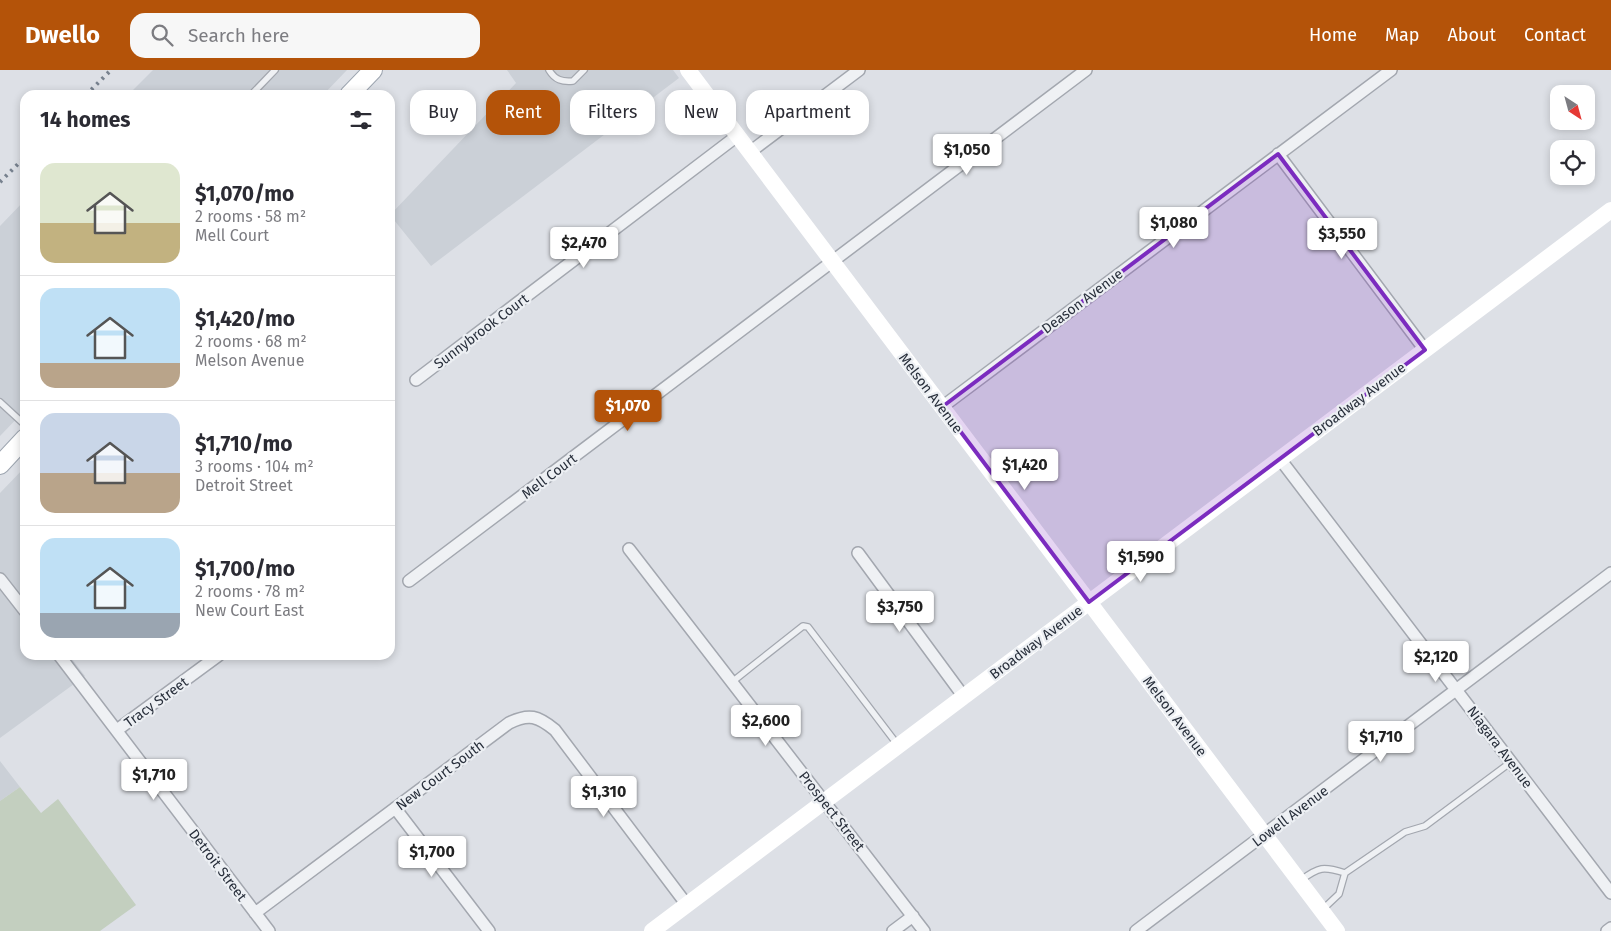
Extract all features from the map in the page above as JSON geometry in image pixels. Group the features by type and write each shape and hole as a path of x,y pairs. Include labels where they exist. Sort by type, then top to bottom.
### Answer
{"main road":[{"path":"354,90 373,70"},
{"path":"0,464 20,443"}],"street":[{"name":"Melson Avenue","path":"688,70 1337,931"},
{"path":"750,152 859,70"},
{"name":"Mell Court","path":"409,582 1086,70"},
{"name":"Deason Avenue","path":"942,407 1391,70"},
{"name":"Sunnybrook Court","path":"416,380 737,136"},
{"path":"1278,154 1425,350"},
{"name":"Broadway Avenue","path":"652,931 1611,210"},
{"name":"Niagara Avenue","path":"1280,459 1611,893"},
{"name":"Prospect Street","path":"629,549 924,931"},
{"path":"858,554 964,697"},
{"name":"Lowell Avenue","path":"1136,931 1611,573"},
{"path":"0,579 20,605"},
{"name":"Detroit Street","path":"63,660 269,931"},
{"name":"Tracy Street","path":"117,730 212,660"},
{"name":"New Court South","path":"256,913 509,723 520,717 532,716 544,721 555,730 686,905"},
{"path":"395,808 489,931"},
{"path":"893,931 913,916"},
{"path":"1607,931 1611,928"}],"lane":[{"path":"257,90 275,70"},
{"path":"549,70 554,78 564,82 573,81 584,70"},
{"path":"0,402 20,420"},
{"path":"732,682 803,626 808,627 899,746"},
{"path":"1321,910 1339,894 1345,873 1404,832 1425,826 1512,762"},
{"path":"1299,881 1318,868 1331,868 1345,873"}],"highlighted area":[{"path":"1278,154 1425,350 1089,602 942,407"}],"shaded area":[{"path":"153,70 347,70 328,90 133,90"},
{"path":"507,70 673,70 679,78 655,96 655,90 570,90 570,135 604,135 431,266 395,221 395,210 466,135 476,135 476,125 486,114 486,135 560,135 560,90 509,90 516,83"},
{"path":"20,205 20,415 0,436 0,226"},
{"path":"20,472 20,660 73,660 85,676 0,738 0,493"},
{"path":"0,761 20,787 0,801"}],"green space":[{"path":"20,787 41,813 58,799 136,905 100,931 0,931 0,801"}],"railway":[{"path":"91,90 111,70"},
{"path":"0,182 20,162"}]}
